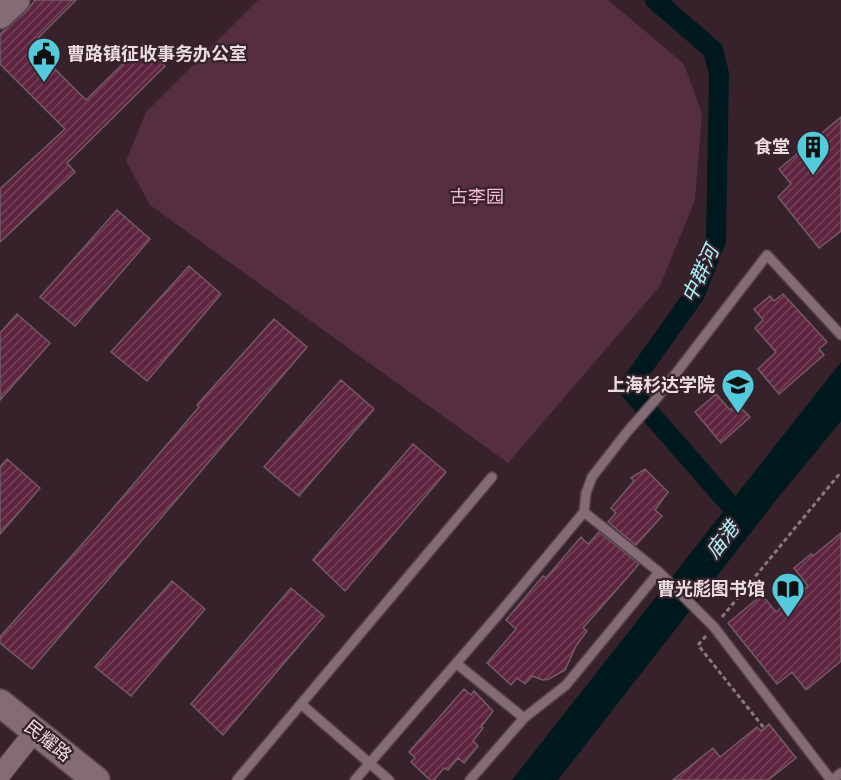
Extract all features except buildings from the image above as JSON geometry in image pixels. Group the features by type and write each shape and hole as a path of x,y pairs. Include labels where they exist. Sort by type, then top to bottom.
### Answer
{"street":[{"path":"0,15 16,0"},
{"name":"民耀路","path":"0,703 96,780"},
{"path":"0,775 35,731"}],"lane":[{"path":"355,780 584,512 586,493 592,477 657,398 767,255 841,335"},
{"path":"237,780 492,477"},
{"path":"584,512 659,573 710,623 831,780 841,773"},
{"path":"470,780 524,718 566,685 659,573"},
{"path":"457,663 524,718"},
{"path":"301,704 389,780"}],"path":[{"path":"764,728 698,645 710,623 841,472"}],"green space":[{"name":"古李园","path":"258,0 608,0 684,64 702,114 695,200 660,286 508,463 150,205 126,161 146,112"}],"water":[{"name":"庙港","path":"841,362 841,421 777,499 558,780 512,780"}],"waterway":[{"name":"中群河","path":"655,0 713,50 719,74 716,241 695,294 628,388 739,515"}],"place":[{"name":"曹路镇征收事务办公室","path":"44,83"},
{"name":"食堂","path":"813,176"},
{"name":"上海杉达学院","path":"738,414"},
{"name":"曹光彪图书馆","path":"788,618"}]}
